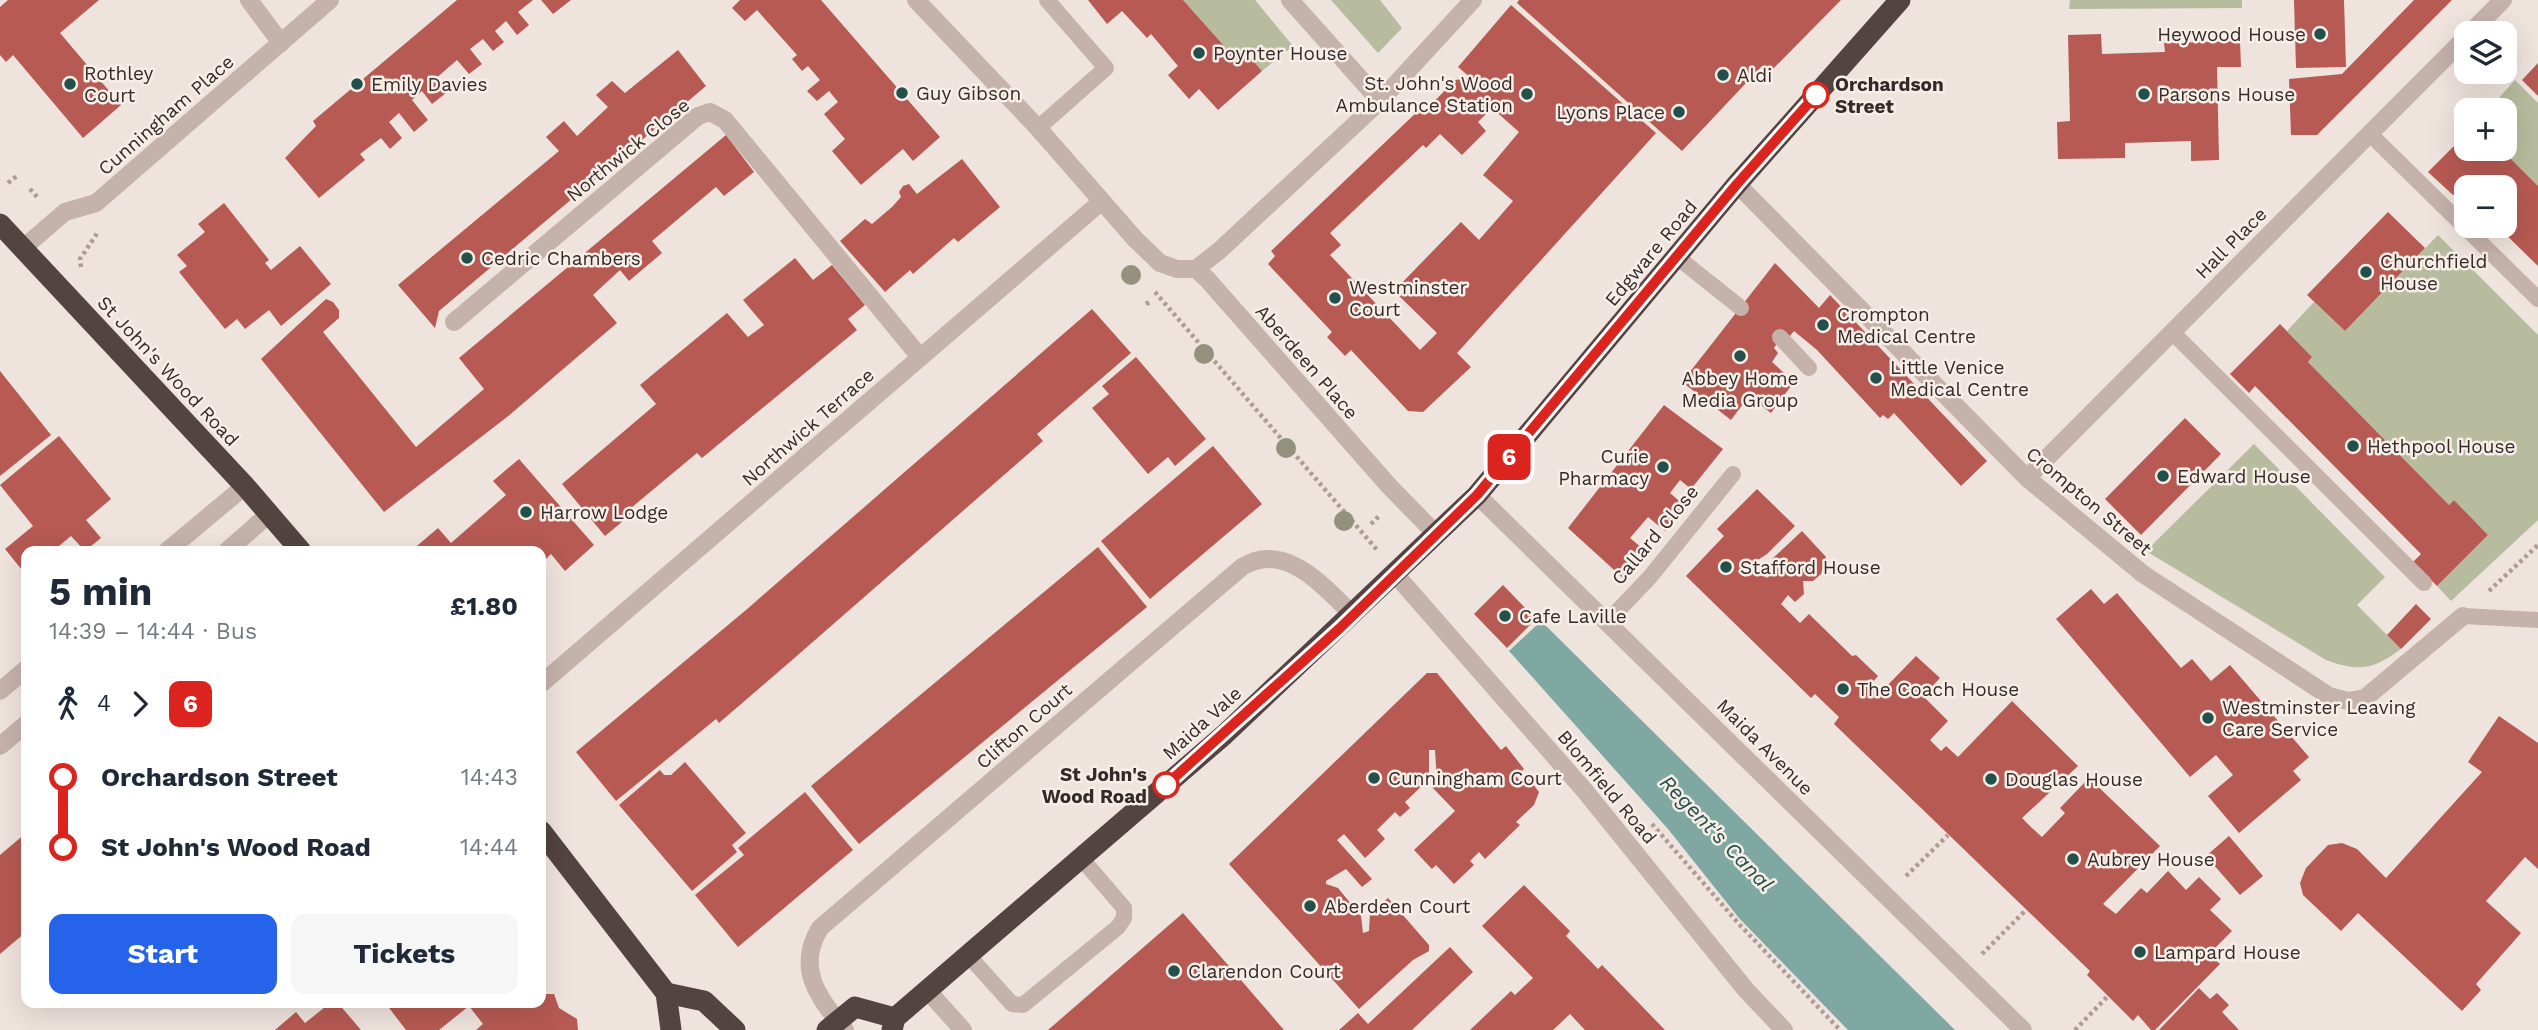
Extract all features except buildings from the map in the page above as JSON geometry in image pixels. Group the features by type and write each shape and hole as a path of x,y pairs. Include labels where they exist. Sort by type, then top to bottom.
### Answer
{"highway":[{"name":"Edgware Road","path":"1436,534 1477,495 1737,184 1900,0"},
{"name":"St John's Wood Road","path":"0,224 270,513 297,546"},
{"name":"Maida Vale","path":"836,1027 855,1007 894,1024 927,990 1224,735 1436,534"},
{"path":"546,837 666,993 671,1030"},
{"path":"666,993 704,1001 735,1030"}],"street":[{"path":"249,0 281,43"},
{"name":"Cunningham Place","path":"22,249 65,212 96,203 330,0"},
{"path":"916,0 1160,262 1177,269 1196,269 1220,250 1380,101 1474,0"},
{"path":"1290,0 1380,101"},
{"path":"2482,21 2503,0"},
{"name":"Hall Place","path":"2026,478 2454,49"},
{"name":"Northwick Close","path":"454,322 698,116 710,112 725,120 920,358"},
{"name":"Crompton Street","path":"1737,184 2026,478 2143,574 2329,696 2348,701 2365,698 2463,616"},
{"name":"Northwick Terrace","path":"546,680 1102,201"},
{"name":"Aberdeen Place","path":"1196,269 1389,486 1436,534"},
{"path":"173,546 245,486"},
{"name":"Maida Avenue","path":"1477,495 2023,1030"},
{"path":"233,546 270,513"},
{"name":"Clifton Court","path":"836,1027 812,981 809,961 811,943 820,928 1242,567 1255,558 1266,557 1292,564 1319,583 1353,615"},
{"name":"Blomfield Road","path":"1395,574 1585,791 1746,990 1784,1030"},
{"path":"0,691 21,673"},
{"path":"0,746 21,728"},
{"path":"927,990 963,1030"}],"lane":[{"path":"1038,128 1106,68 1047,0"},
{"path":"2370,134 2538,299"},
{"path":"1677,257 1741,308"},
{"path":"2172,332 2424,583"},
{"path":"1780,337 1809,368"},
{"name":"Callard Close","path":"1608,621 1650,577 1733,474"},
{"path":"2463,616 2538,620"},
{"path":"968,955 1012,1004 1023,1005 1118,927 1124,918 1124,908 1081,858"}],"path":[{"path":"8,183 18,175"},
{"path":"30,189 41,201"},
{"path":"1154,290 1324,486 1395,574"},
{"path":"1371,524 1381,514"},
{"path":"2463,616 2538,545"},
{"path":"1648,820 1738,924 1840,1030"},
{"path":"1908,874 1948,835"},
{"path":"1964,972 2026,910"},
{"path":"2075,1030 2108,996"}],"green space":[{"path":"1183,0 1255,0 1293,46 1262,71 1244,50 1234,57"},
{"path":"1331,0 1380,0 1402,28 1378,53"},
{"path":"2070,0 2242,0 2242,8 2069,9"},
{"path":"2517,82 2538,103 2538,186 2513,161 2517,161 2517,98 2499,98 2511,84"},
{"path":"2438,235 2538,335 2538,520 2451,601 2437,586 2488,535 2454,500 2449,505 2308,362 2312,357 2287,331 2314,302 2345,331"},
{"path":"2254,444 2385,577 2357,605 2401,649 2391,656 2365,667 2326,660 2146,551"}],"water":[{"name":"Regent's Canal","path":"1541,621 1955,1030 1848,1030 1739,918 1668,829 1509,651"}],"bus line":[{"name":"6","path":"1166,785 1340,628 1477,495 1737,184 1816,95"}],"place":[{"name":"Heywood House","path":"2320,34"},
{"name":"Poynter House","path":"1199,53"},
{"name":"Aldi","path":"1723,75"},
{"name":"Rothley Court","path":"70,84"},
{"name":"Emily Davies","path":"357,84"},
{"name":"Guy Gibson","path":"902,93"},
{"name":"St. John's Wood Ambulance Station","path":"1527,94"},
{"name":"Parsons House","path":"2144,94"},
{"name":"Orchardson Street","path":"1816,95"},
{"name":"Lyons Place","path":"1679,112"},
{"name":"Cedric Chambers","path":"467,258"},
{"name":"Churchfield House","path":"2366,272"},
{"name":"Westminster Court","path":"1335,298"},
{"name":"Crompton Medical Centre","path":"1823,325"},
{"name":"Abbey Home Media Group","path":"1740,356"},
{"name":"Little Venice Medical Centre","path":"1876,378"},
{"name":"Hethpool House","path":"2353,446"},
{"name":"Curie Pharmacy","path":"1663,467"},
{"name":"Edward House","path":"2163,476"},
{"name":"Harrow Lodge","path":"526,512"},
{"name":"Stafford House","path":"1726,567"},
{"name":"Cafe Laville","path":"1505,616"},
{"name":"The Coach House","path":"1843,689"},
{"name":"Westminster Leaving Care Service","path":"2208,718"},
{"name":"Cunningham Court","path":"1374,778"},
{"name":"Douglas House","path":"1991,779"},
{"name":"St John's Wood Road","path":"1166,785"},
{"name":"Aubrey House","path":"2073,859"},
{"name":"Aberdeen Court","path":"1310,906"},
{"name":"Lampard House","path":"2140,952"},
{"name":"Clarendon Court","path":"1174,971"}]}
